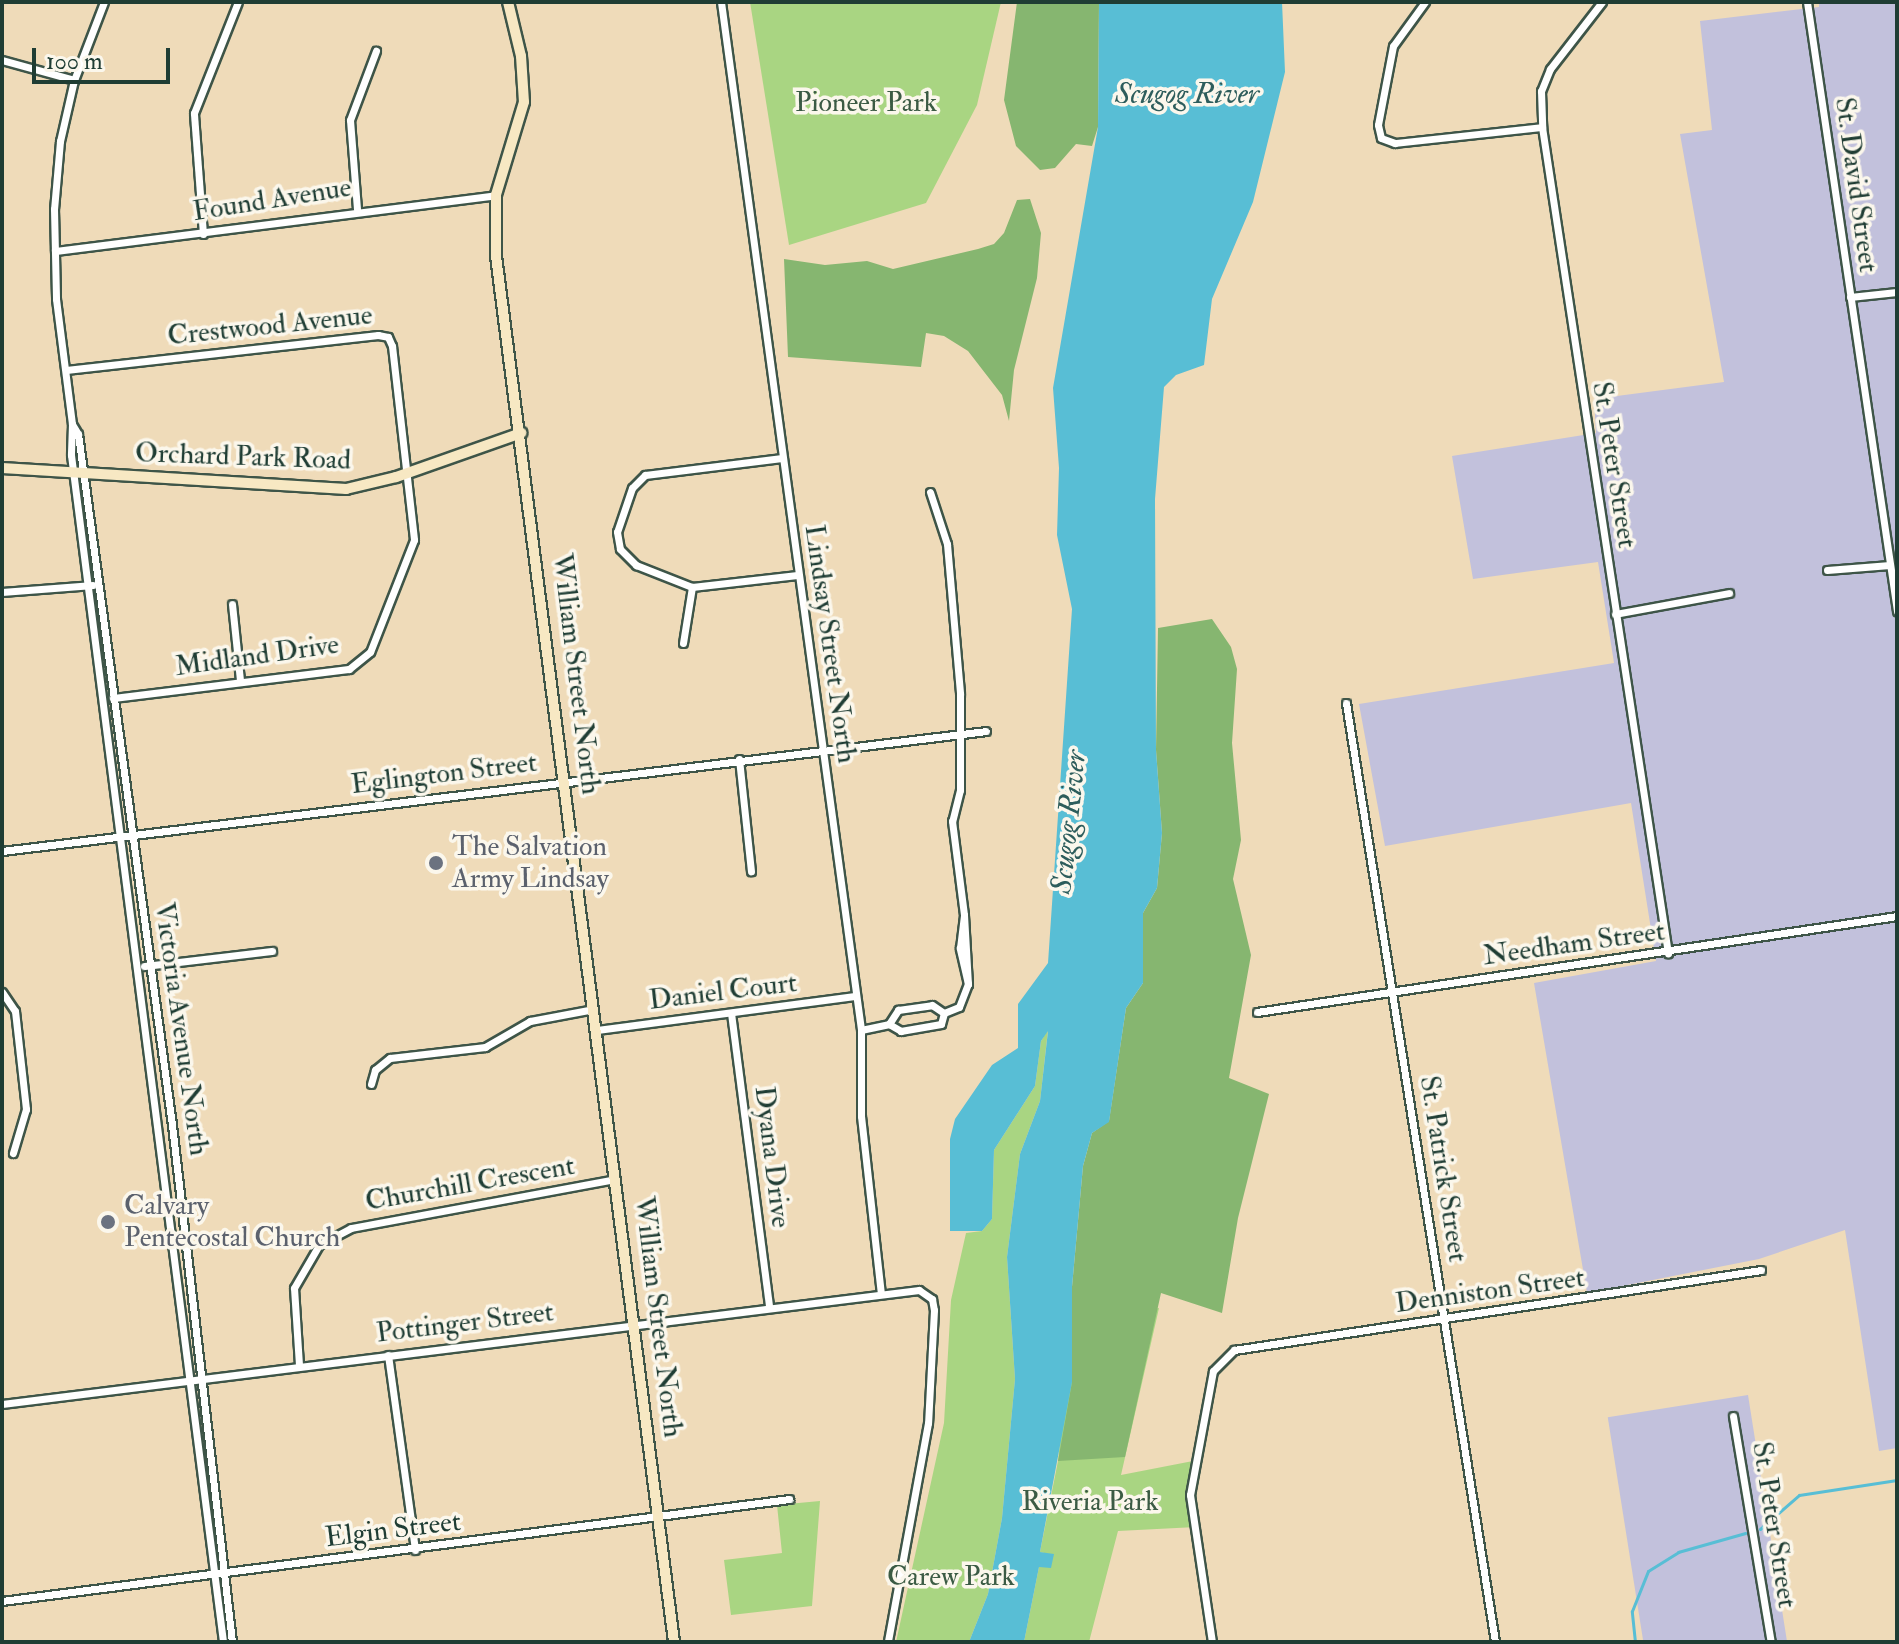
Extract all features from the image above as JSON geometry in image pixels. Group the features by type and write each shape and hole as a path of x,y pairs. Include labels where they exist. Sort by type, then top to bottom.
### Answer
{"street":[{"name":"Victoria Avenue North","path":"104,2 74,80 56,181 55,251 102,699 192,1378 232,1642"},
{"path":"203,234 194,113 238,2"},
{"name":"William Street North","path":"508,2 521,56 524,102 496,195 496,256 566,780 674,1642"},
{"name":"Lindsay Street North","path":"721,2 861,1030 861,1116 881,1294"},
{"path":"1425,2 1393,46 1378,125 1381,138 1395,143 1542,127"},
{"name":"St. Peter Street","path":"1602,2 1550,69 1541,91 1542,127 1668,953"},
{"name":"St. David Street","path":"1807,2 1897,611"},
{"path":"357,209 350,120 376,51"},
{"path":"2,60 74,80"},
{"name":"Found Avenue","path":"55,251 203,234 357,209 496,195"},
{"path":"1850,297 1897,292"},
{"name":"Crestwood Avenue","path":"66,370 388,337 408,473"},
{"name":"Orchard Park Road","path":"2,468 346,489 408,473 521,433"},
{"path":"782,458 645,475 632,488 617,532 620,549 636,565 692,587 797,575"},
{"name":"Victoria Avenue North","path":"78,472 99,585 172,1125 203,1377 223,1642"},
{"name":"Midland Drive","path":"102,699 349,669 370,652 414,540 408,473"},
{"path":"930,492 947,544 960,790 952,821 969,946 968,984 959,1007 944,1013"},
{"path":"1827,570 1890,565"},
{"path":"2,592 99,585"},
{"path":"683,643 692,587"},
{"path":"1615,614 1729,593"},
{"path":"232,604 240,680"},
{"name":"St. Patrick Street","path":"1346,703 1495,1642"},
{"name":"Eglington Street","path":"2,851 986,731"},
{"path":"739,759 751,871"},
{"path":"964,915 960,948 968,984"},
{"name":"Needham Street","path":"1257,1012 1668,953 1897,916"},
{"path":"960,948 969,946"},
{"path":"138,967 272,951"},
{"path":"2,992 15,1011 26,1109 13,1153"},
{"name":"Daniel Court","path":"597,1030 855,996"},
{"path":"889,1024 898,1010 932,1005 944,1013"},
{"path":"371,1084 375,1070 390,1058 485,1047 530,1021 594,1009"},
{"name":"Dyana Drive","path":"731,1013 769,1307"},
{"path":"861,1030 889,1024 901,1031 941,1024 944,1013"},
{"path":"159,1126 172,1125"},
{"name":"Churchill Crescent","path":"299,1365 294,1288 319,1245 351,1228 617,1179"},
{"name":"Denniston Street","path":"1212,1642 1190,1495 1213,1371 1234,1350 1761,1270"},
{"name":"Pottinger Street","path":"2,1404 919,1290 932,1299 928,1423 888,1642"},
{"path":"388,1355 415,1550"},
{"name":"St. Peter Street","path":"1733,1416 1771,1642"},
{"name":"Elgin Street","path":"2,1601 415,1550 789,1499"}],"shaded area":[{"path":"1819,2 1897,2 1897,1448 1879,1451 1845,1230 1759,1259 1587,1293 1534,983 1656,961 1631,803 1385,846 1359,704 1614,663 1598,562 1473,579 1452,456 1596,433 1594,399 1724,382 1680,134 1712,130 1700,21 1819,7"},
{"path":"1748,1395 1787,1642 1643,1642 1608,1417"}],"green space":[{"name":"Pioneer Park","path":"750,2 1001,2 977,105 926,203 789,245"},
{"path":"1017,2 1099,2 1098,127 1092,146 1076,144 1055,168 1040,170 1016,146 1004,100"},
{"path":"1030,199 1041,233 1037,278 1014,370 1009,421 1002,395 968,351 944,336 926,333 921,367 788,357 784,259 825,265 867,261 893,269 978,249 994,244 1004,233 1017,200"},
{"path":"1212,619 1231,647 1237,669 1232,743 1241,840 1233,879 1251,955 1229,1078 1269,1094 1238,1218 1222,1313 1161,1293 1125,1457 1058,1461 1072,1382 1072,1287 1083,1166 1092,1133 1109,1121 1126,1008 1143,983 1143,913 1157,888 1162,833 1156,750 1158,628"},
{"name":"Carew Park","path":"1048,1030 1040,1101 1020,1154 1007,1257 1015,1379 1002,1518 988,1594 969,1642 896,1642 944,1423 951,1300 966,1233 982,1231 992,1219 994,1150 1035,1086 1041,1041"},
{"name":"Riveria Park","path":"1159,1308 1121,1475 1193,1461 1196,1527 1118,1531 1089,1642 1024,1642 1039,1567 1053,1555 1040,1552 1058,1461 1072,1322"},
{"path":"820,1501 812,1606 731,1615 724,1560 782,1553 777,1505"}],"water":[{"name":"Scugog River","path":"1099,2 1282,2 1285,72 1253,202 1212,299 1204,365 1176,375 1164,387 1155,499 1156,750 1162,833 1157,888 1143,913 1143,983 1126,1008 1109,1122 1092,1133 1083,1166 1072,1287 1072,1382 1040,1552 1054,1554 1051,1568 1039,1567 1024,1642 969,1642 988,1594 1002,1518 1015,1379 1007,1257 1020,1154 1040,1101 1048,1031 1041,1041 1035,1086 994,1150 992,1219 982,1231 950,1231 950,1139 955,1119 992,1065 1018,1048 1018,1004 1048,963 1072,609 1057,535 1059,468 1053,388 1098,127"}],"waterway":[{"path":"1760,1529 1799,1495 1897,1480"},
{"path":"1635,1642 1632,1611 1648,1571 1678,1552 1745,1533"}],"place":[{"name":"The Salvation Army Lindsay","path":"436,863"},
{"name":"Calvary Pentecostal Church","path":"108,1222"}]}
